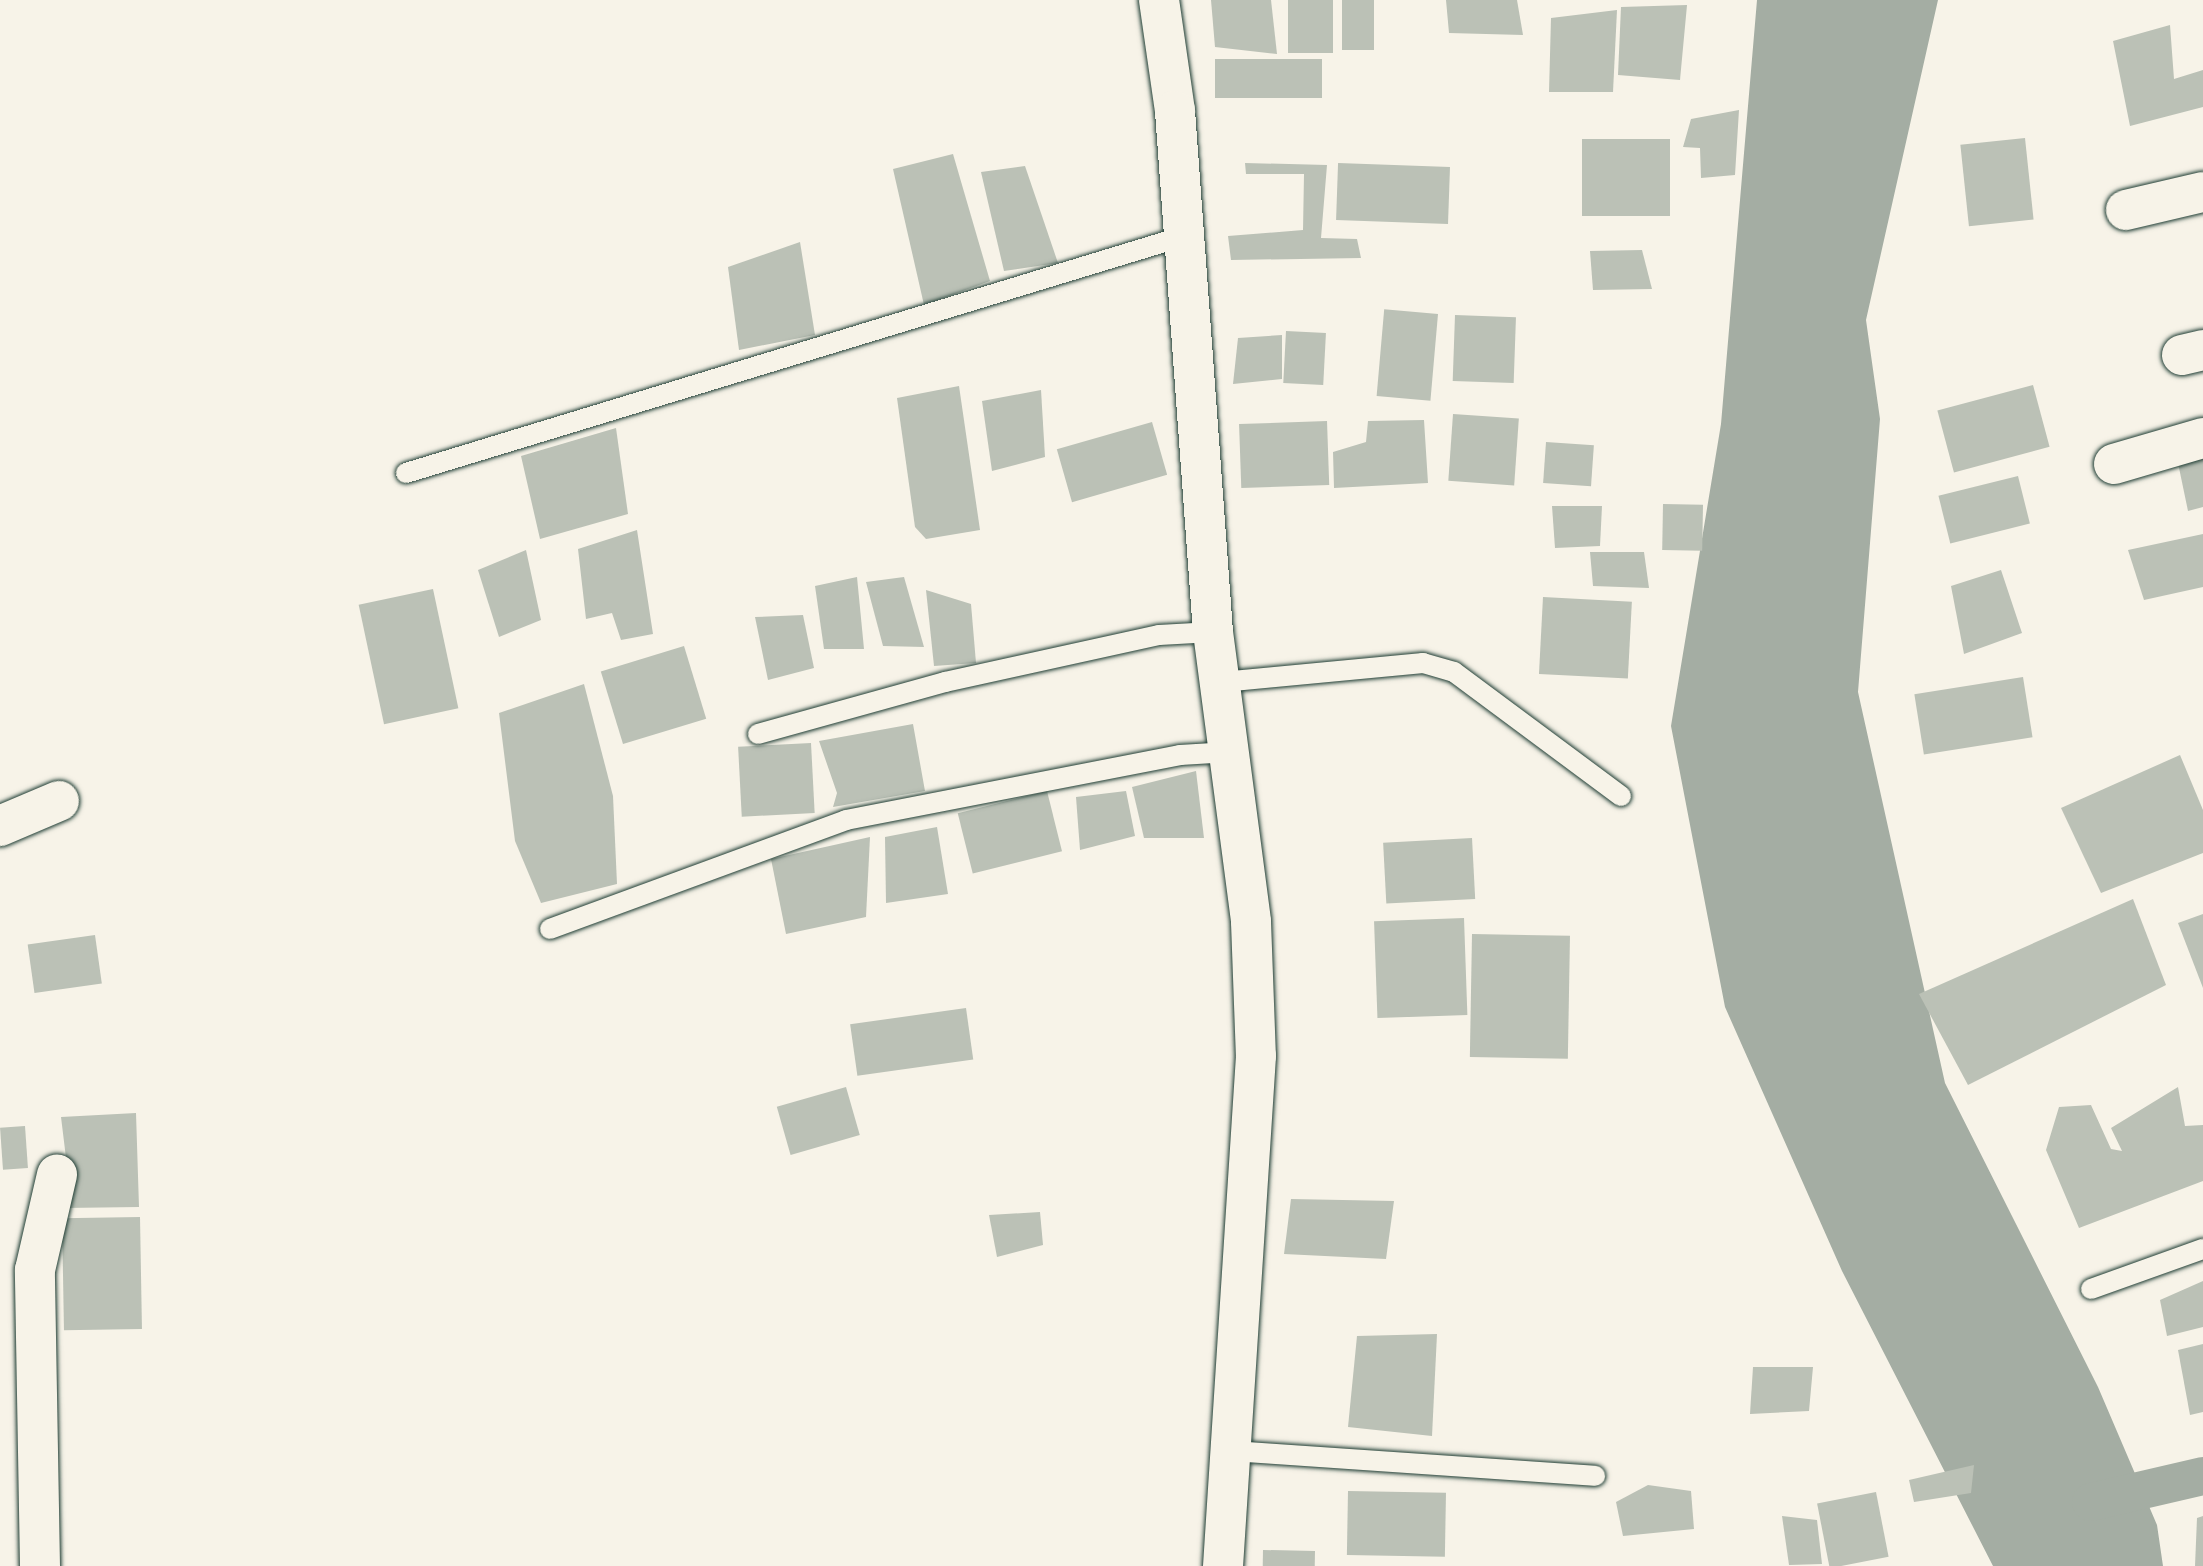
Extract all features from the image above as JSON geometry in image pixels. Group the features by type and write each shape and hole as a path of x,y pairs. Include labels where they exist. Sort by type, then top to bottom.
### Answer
{"street":[{"path":"1159,0 1175,111 1213,632 1222,682 1251,922 1256,1056 1223,1566"},
{"path":"2126,210 2203,192"},
{"path":"2114,464 2203,438"},
{"path":"0,826 59,801"},
{"path":"40,1566 35,1270 57,1175"}],"lane":[{"path":"406,473 1184,236"},
{"path":"758,734 945,682 1159,635 1213,632"},
{"path":"1222,682 1423,663 1454,672 1621,796"},
{"path":"550,929 846,820 1180,755 1230,752"},
{"path":"2091,1289 2203,1249"},
{"path":"1231,1451 1595,1476"}],"shaded area":[{"path":"1757,0 1938,0 1866,320 1880,419 1858,692 1945,1083 2098,1387 2157,1525 2163,1566 1993,1566 1842,1271 1725,1007 1671,726 1721,424"}],"building":[{"path":"1211,0 1271,0 1277,54 1215,47"},
{"path":"1288,0 1333,0 1333,53 1288,53"},
{"path":"1342,0 1374,0 1374,50 1342,50"},
{"path":"1446,0 1517,0 1523,35 1449,33"},
{"path":"1687,5 1680,80 1618,75 1621,7"},
{"path":"1617,10 1613,92 1549,92 1551,18"},
{"path":"2170,25 2174,79 2203,70 2203,107 2130,126 2113,41"},
{"path":"1215,59 1322,59 1322,98 1215,98"},
{"path":"1739,110 1735,175 1701,178 1700,148 1683,147 1691,119"},
{"path":"2025,138 2034,220 1969,226 1960,145"},
{"path":"1582,139 1670,139 1670,216 1582,216"},
{"path":"953,154 990,281 924,305 893,169"},
{"path":"1245,163 1327,165 1321,238 1357,239 1361,258 1231,260 1228,236 1303,230 1304,174 1246,174"},
{"path":"1338,163 1450,167 1448,224 1336,220"},
{"path":"1025,166 1058,263 1004,271 981,172"},
{"path":"800,242 815,335 739,350 728,267"},
{"path":"1642,250 1652,289 1593,290 1590,251"},
{"path":"1384,309 1438,314 1430,401 1377,396"},
{"path":"1455,315 1516,317 1514,383 1453,381"},
{"path":"1286,331 1326,333 1323,385 1283,383"},
{"path":"1282,335 1282,379 1233,384 1238,338"},
{"path":"2033,385 2050,447 1954,472 1937,411"},
{"path":"959,386 980,530 926,539 915,527 897,398"},
{"path":"1041,390 1045,457 992,471 982,401"},
{"path":"1453,414 1519,419 1514,485 1448,481"},
{"path":"1424,420 1428,483 1334,488 1333,452 1366,442 1368,421"},
{"path":"1327,421 1329,485 1241,488 1239,424"},
{"path":"1152,422 1167,475 1072,502 1057,449"},
{"path":"616,428 628,514 540,539 521,456"},
{"path":"1546,442 1594,445 1591,486 1543,483"},
{"path":"2203,458 2203,507 2188,511 2178,463"},
{"path":"2018,476 2030,524 1950,543 1938,496"},
{"path":"1663,504 1703,505 1702,551 1662,550"},
{"path":"1552,506 1602,506 1600,546 1555,548"},
{"path":"637,530 653,634 621,640 612,613 586,619 578,549"},
{"path":"2203,534 2203,587 2144,600 2128,550"},
{"path":"526,550 541,620 499,637 478,570"},
{"path":"1590,552 1644,552 1649,588 1593,586"},
{"path":"2001,570 2022,633 1964,654 1951,586"},
{"path":"857,577 864,649 824,649 815,586"},
{"path":"904,577 924,647 883,646 866,582"},
{"path":"433,589 458,708 384,724 359,605"},
{"path":"926,590 971,604 976,663 934,666"},
{"path":"1543,597 1632,602 1628,679 1539,674"},
{"path":"803,615 814,668 768,680 755,617"},
{"path":"684,646 706,719 623,744 601,671"},
{"path":"2023,677 2033,737 1924,754 1914,694"},
{"path":"584,684 613,796 617,884 541,903 515,841 499,713"},
{"path":"913,724 925,791 833,807 837,793 819,741"},
{"path":"811,743 815,813 742,817 738,747"},
{"path":"2180,755 2203,810 2203,853 2101,893 2061,808"},
{"path":"1196,771 1204,838 1144,838 1132,787"},
{"path":"1047,791 1062,851 973,873 958,813"},
{"path":"1126,791 1135,836 1080,850 1076,797"},
{"path":"937,827 948,894 886,903 885,837"},
{"path":"870,837 866,917 786,934 771,859"},
{"path":"1472,838 1475,899 1386,904 1383,843"},
{"path":"2133,899 2166,985 1968,1085 1919,994"},
{"path":"2203,914 2203,988 2178,923"},
{"path":"1464,918 1467,1015 1377,1018 1374,921"},
{"path":"1472,934 1570,936 1568,1059 1470,1057"},
{"path":"95,935 102,984 34,993 28,944"},
{"path":"966,1008 973,1059 857,1076 850,1024"},
{"path":"846,1087 860,1135 791,1155 777,1107"},
{"path":"2178,1087 2185,1126 2203,1125 2203,1181 2079,1228 2046,1150 2059,1107 2091,1105 2111,1149 2122,1151 2111,1128"},
{"path":"136,1113 139,1207 64,1208 66,1158 61,1117"},
{"path":"25,1126 28,1168 3,1170 0,1128"},
{"path":"1291,1199 1394,1201 1386,1259 1284,1254"},
{"path":"1040,1212 1043,1245 997,1257 989,1215"},
{"path":"140,1217 142,1329 64,1330 62,1218"},
{"path":"2203,1281 2203,1327 2167,1336 2160,1300"},
{"path":"1437,1334 1432,1436 1348,1427 1357,1336"},
{"path":"2203,1344 2203,1412 2190,1415 2178,1350"},
{"path":"1753,1367 1813,1367 1809,1411 1750,1414"},
{"path":"1974,1465 1971,1493 1914,1502 1909,1480"},
{"path":"1648,1485 1691,1491 1694,1529 1623,1536 1616,1502"},
{"path":"1348,1491 1446,1493 1445,1557 1347,1555"},
{"path":"1876,1492 1889,1557 1829,1566 1817,1503"},
{"path":"1782,1516 1817,1520 1822,1564 1789,1565"},
{"path":"2203,1516 2203,1566 2195,1566 2197,1518"},
{"path":"1263,1550 1315,1551 1315,1566 1263,1566"}],"waterway":[{"path":"2091,1502 2203,1476"}]}
